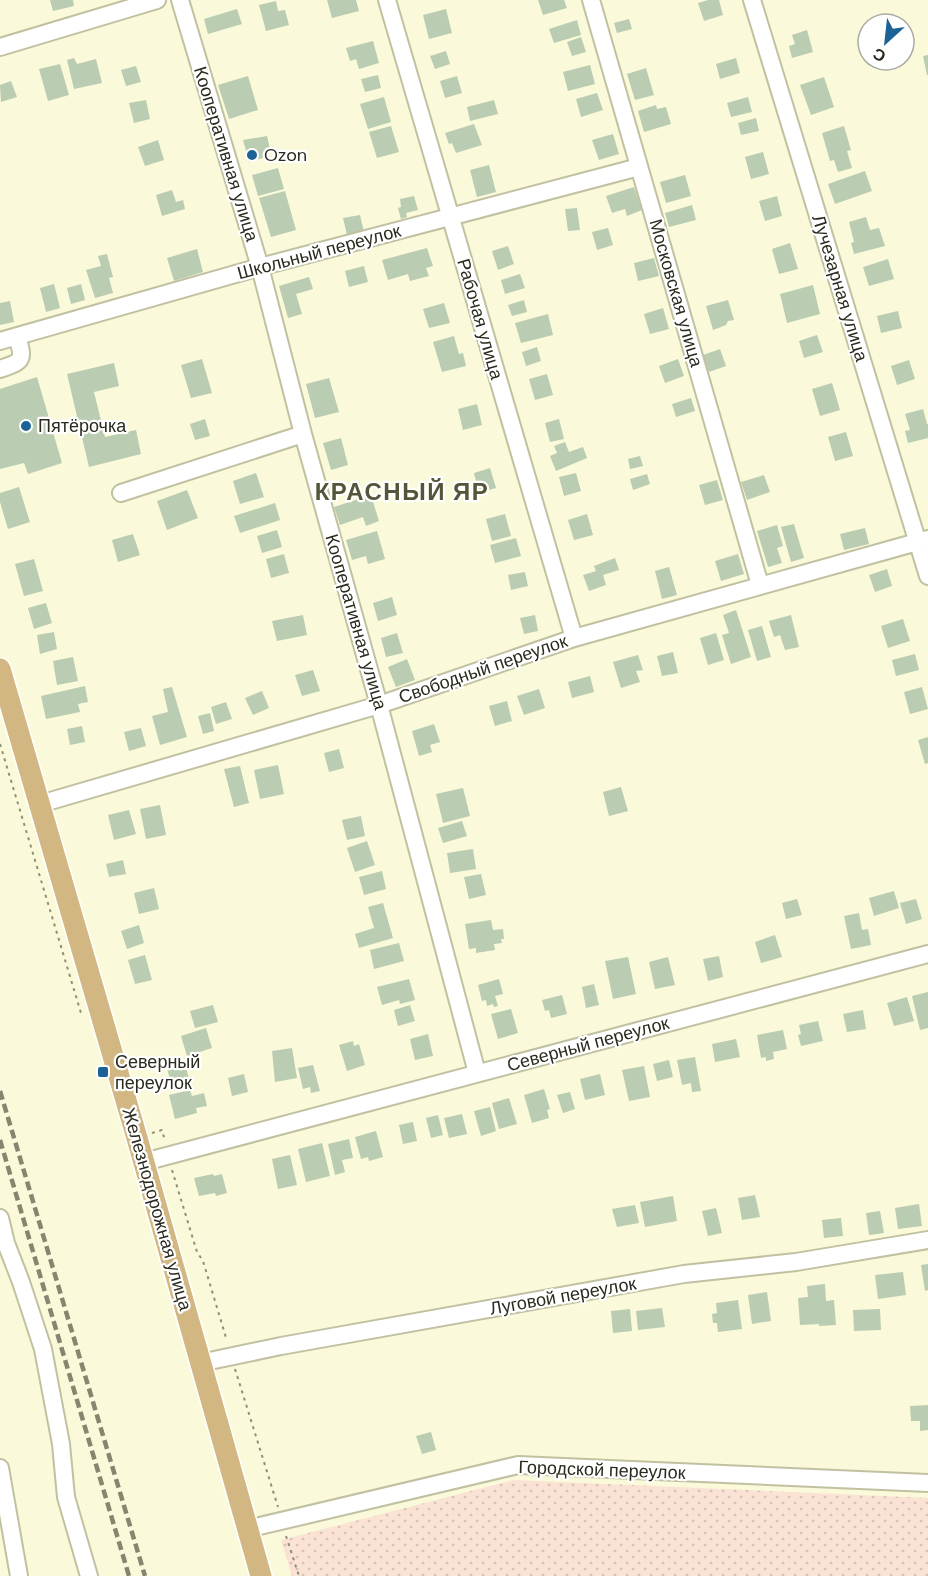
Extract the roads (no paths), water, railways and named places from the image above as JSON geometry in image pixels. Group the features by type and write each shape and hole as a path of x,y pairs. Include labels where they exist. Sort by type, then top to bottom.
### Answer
{"main road":[{"name":"Железнодорожная улица","path":"0,669 144,1162 261,1576"}],"street":[{"path":"0,47 157,0"},
{"name":"Кооперативная улица","path":"180,0 260,267 303,434 380,705 477,1073"},
{"name":"Рабочая улица","path":"387,0 574,638"},
{"name":"Московская улица","path":"591,0 760,585"},
{"name":"Лучезарная улица","path":"752,0 923,541 928,576"},
{"name":"Школьный переулок","path":"0,341 260,267 639,167"},
{"path":"0,369 21,360 22,352 17,336"},
{"path":"121,493 303,434"},
{"name":"Свободный переулок","path":"40,804 380,705 574,638 923,541"},
{"name":"Северный переулок","path":"144,1162 928,954"},
{"path":"0,1218 6,1244 8,1268 43,1349 61,1444 66,1497 89,1576"},
{"name":"Луговой переулок","path":"200,1362 684,1274 796,1262 928,1240"},
{"name":"Городской переулок","path":"247,1529 518,1466 928,1483"},
{"path":"0,1468 19,1576"}],"railway":[{"path":"0,1091 145,1576"},
{"path":"0,1140 129,1576"}],"place":[{"name":"Ozon","path":"252,155"},
{"name":"Пятёрочка","path":"26,426"},
{"name":"Северный переулок","path":"103,1072"}],"district":[{"name":"КРАСНЫЙ ЯР","path":"402,492"}]}
